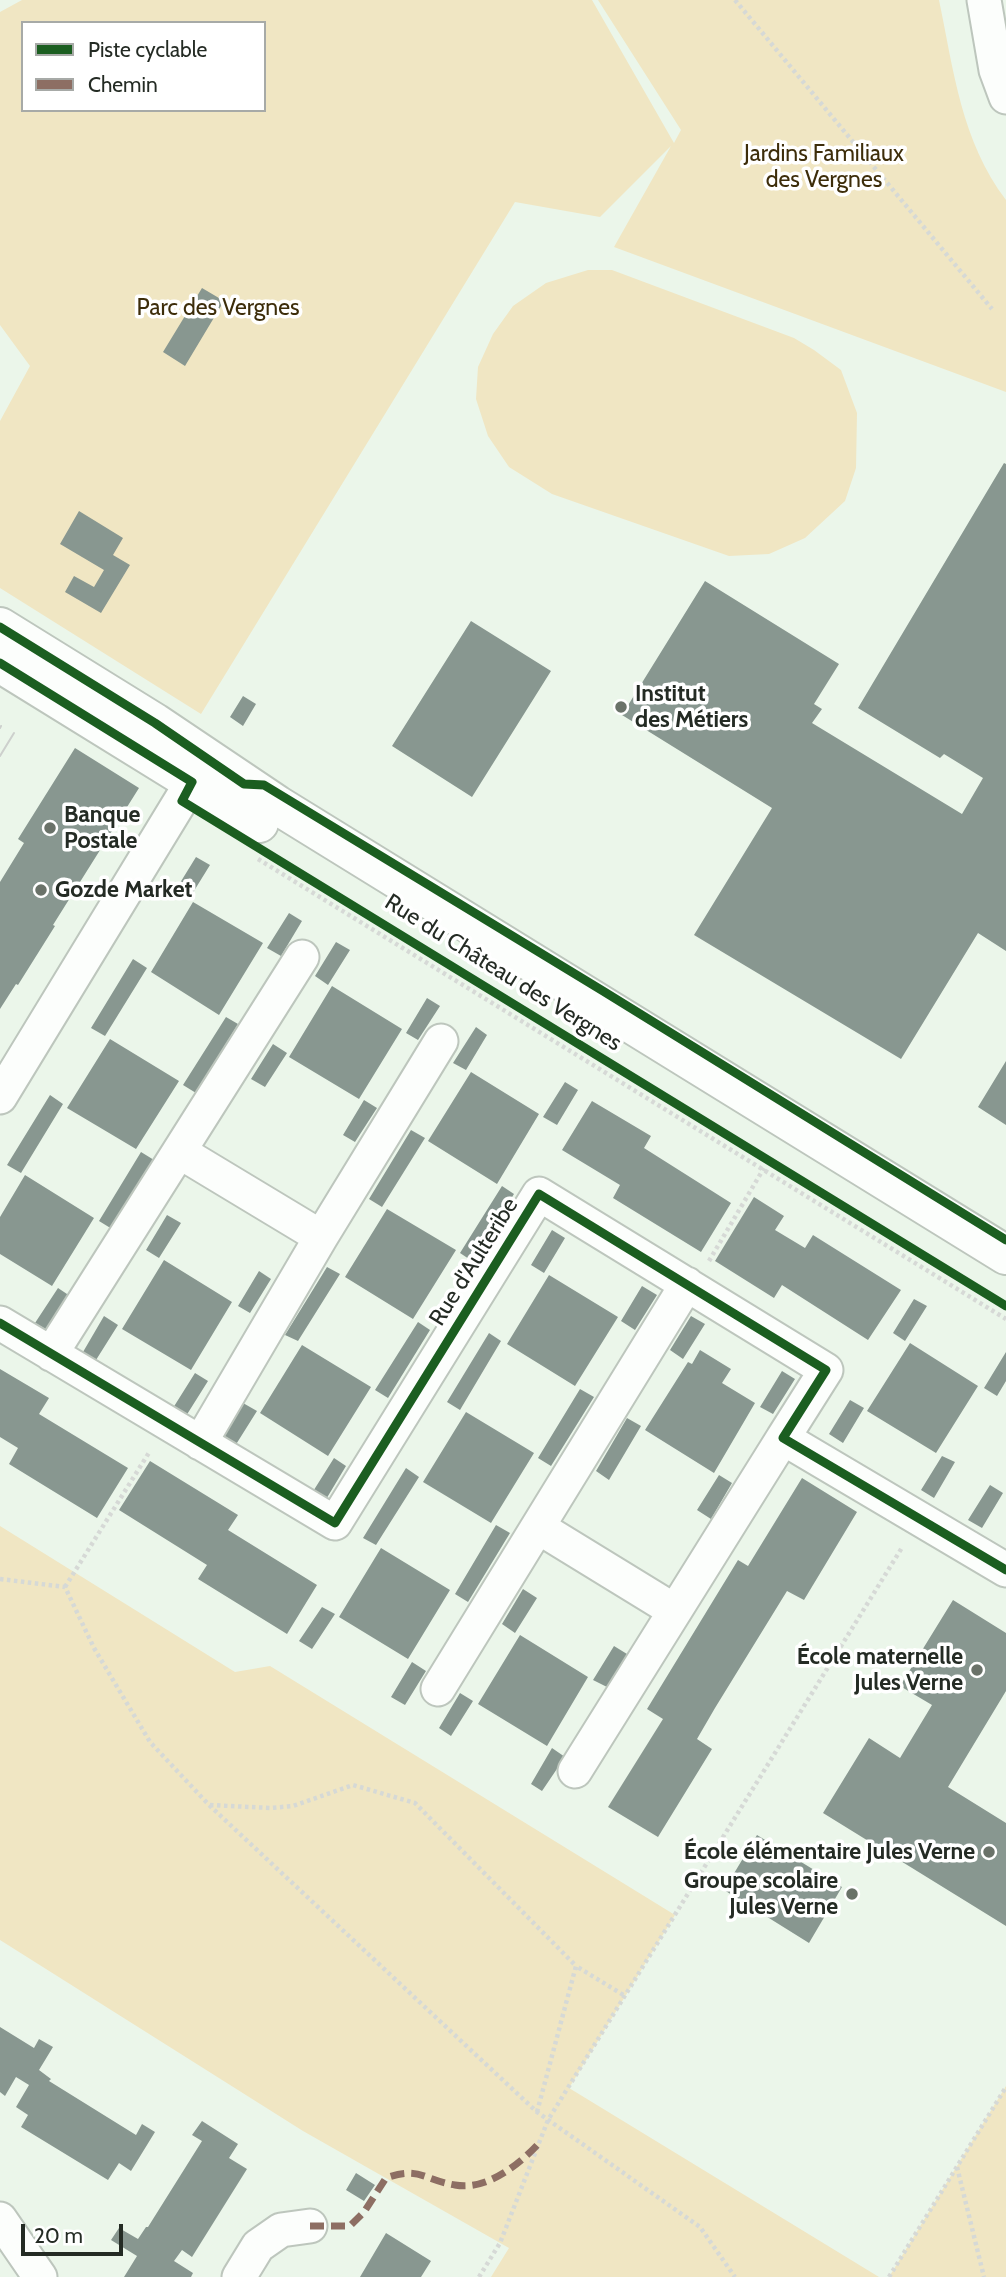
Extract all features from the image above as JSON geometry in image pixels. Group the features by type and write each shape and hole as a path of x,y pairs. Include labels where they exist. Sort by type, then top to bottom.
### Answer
{"main road":[{"name":"Rue du Château des Vergnes","path":"0,626 155,723 298,818 1006,1255"},
{"name":"Rue du Château des Vergnes","path":"0,663 1006,1283"}],"street":[{"path":"984,0 996,70 1006,97"},
{"path":"0,1097 192,782"},
{"path":"51,1354 302,957"},
{"path":"200,1443 321,1237 441,1041"},
{"path":"180,1152 321,1237"},
{"name":"Rue d'Aulteribe","path":"0,1324 335,1523 539,1194 826,1370 575,1771"},
{"path":"438,1689 690,1286"},
{"path":"783,1438 1006,1570"},
{"path":"538,1527 675,1611"},
{"path":"0,2219 40,2277"},
{"path":"239,2277 258,2245 281,2230 310,2226"}],"path":[{"path":"735,0 992,309"},
{"path":"247,852 1006,1319"},
{"path":"690,1286 764,1168"},
{"path":"65,1587 168,1423"},
{"path":"479,2277 499,2243 548,2120 919,1519"},
{"path":"0,1579 65,1587"},
{"path":"65,1587 94,1648 150,1742 209,1805 537,2112 700,2227 735,2277"},
{"path":"209,1805 270,1808 293,1806 353,1785 415,1803 576,1966 625,1997"},
{"path":"537,2112 576,1966"},
{"path":"889,2277 1006,2087"},
{"path":"957,2167 984,2277"}],"green space":[{"name":"Parc des Vergnes","path":"22,0 592,0 674,143 681,130 598,0 939,0 955,79 969,129 979,154 1006,200 1006,392 614,247 671,146 600,217 515,202 201,714 0,588 0,421 30,366 0,325 0,12"},
{"path":"588,270 612,270 794,338 841,370 857,413 856,468 845,501 805,538 769,554 729,556 552,494 509,467 488,436 476,399 478,367 493,334 513,306 546,283"},
{"path":"0,1526 235,1672 270,1666 675,1915 569,2088 879,2277 491,2277 509,2248 303,2131 0,1940"},
{"path":"1006,2086 1006,2277 889,2277"}],"building":[{"path":"202,288 224,301 185,366 163,352"},
{"path":"1004,463 1006,951 978,933 901,1059 694,935 772,808 622,715 705,581 839,664 814,704 822,709 812,723 962,814 983,778 944,754 940,758 858,708"},
{"path":"79,511 123,538 113,555 130,565 101,613 65,592 74,576 94,587 104,570 60,544"},
{"path":"471,621 551,671 472,797 392,746"},
{"path":"243,696 256,704 243,726 230,717"},
{"path":"75,748 139,788 18,985 16,984 0,1009 0,882 24,843 18,839"},
{"path":"196,857 210,865 189,899 175,891"},
{"path":"193,902 263,943 219,1015 151,972"},
{"path":"289,913 302,921 281,956 267,948"},
{"path":"336,942 350,950 328,985 315,976"},
{"path":"133,959 147,968 105,1036 91,1028"},
{"path":"332,986 402,1029 359,1099 289,1057"},
{"path":"427,998 440,1006 418,1040 406,1033"},
{"path":"226,1017 238,1024 196,1093 183,1085"},
{"path":"476,1027 487,1035 466,1070 453,1063"},
{"path":"110,1039 179,1081 136,1149 67,1108"},
{"path":"273,1044 287,1053 265,1087 251,1079"},
{"path":"1006,1061 1006,1125 978,1107"},
{"path":"471,1072 539,1114 497,1184 428,1141"},
{"path":"565,1082 578,1090 557,1125 543,1117"},
{"path":"50,1095 63,1104 21,1173 7,1165"},
{"path":"364,1100 377,1108 355,1142 343,1135"},
{"path":"592,1101 651,1136 644,1148 731,1203 701,1252 613,1198 620,1185 562,1150"},
{"path":"411,1130 425,1138 382,1207 369,1199"},
{"path":"141,1152 154,1160 112,1229 99,1221"},
{"path":"25,1175 94,1218 52,1286 0,1254 0,1217"},
{"path":"502,1186 514,1194 472,1261 460,1253"},
{"path":"754,1197 784,1216 775,1230 805,1248 813,1235 901,1290 868,1340 782,1285 774,1298 715,1261"},
{"path":"387,1209 456,1250 413,1319 345,1277"},
{"path":"167,1215 181,1223 159,1258 146,1250"},
{"path":"552,1230 565,1238 544,1273 531,1265"},
{"path":"164,1260 232,1302 191,1370 122,1329"},
{"path":"327,1267 340,1274 298,1341 285,1335"},
{"path":"259,1271 271,1279 250,1313 238,1306"},
{"path":"549,1275 618,1317 575,1386 507,1344"},
{"path":"642,1286 657,1295 635,1330 621,1321"},
{"path":"58,1288 70,1296 49,1331 35,1323"},
{"path":"914,1299 927,1306 905,1341 893,1333"},
{"path":"104,1316 118,1325 96,1360 83,1352"},
{"path":"691,1316 705,1324 683,1359 670,1350"},
{"path":"418,1322 430,1330 388,1398 375,1390"},
{"path":"489,1333 501,1341 460,1410 447,1402"},
{"path":"910,1343 978,1386 936,1453 867,1411"},
{"path":"302,1345 371,1387 328,1456 260,1413"},
{"path":"700,1350 731,1369 722,1383 755,1403 714,1473 645,1430 688,1362 692,1364"},
{"path":"1006,1352 1006,1381 997,1396 984,1388"},
{"path":"0,1369 49,1398 39,1414 128,1468 97,1518 9,1464 18,1448 0,1437"},
{"path":"782,1371 795,1379 773,1414 760,1407"},
{"path":"195,1373 208,1381 186,1416 173,1408"},
{"path":"580,1389 594,1397 551,1466 538,1458"},
{"path":"850,1400 864,1408 843,1443 829,1434"},
{"path":"243,1403 257,1411 235,1446 221,1437"},
{"path":"466,1412 534,1453 491,1523 423,1482"},
{"path":"627,1418 641,1426 609,1480 596,1471"},
{"path":"942,1456 955,1462 934,1498 921,1490"},
{"path":"334,1458 346,1466 325,1501 312,1493"},
{"path":"150,1461 238,1515 228,1530 317,1585 287,1634 198,1579 207,1565 119,1510"},
{"path":"406,1468 419,1477 376,1545 363,1538"},
{"path":"719,1475 732,1483 711,1519 697,1510"},
{"path":"802,1478 857,1512 804,1600 787,1591 715,1708 697,1739 712,1749 658,1837 608,1807 663,1719 647,1709 738,1560 748,1566"},
{"path":"990,1485 1003,1493 982,1528 968,1520"},
{"path":"496,1525 510,1533 468,1602 455,1594"},
{"path":"381,1548 450,1590 408,1659 339,1617"},
{"path":"523,1589 537,1598 515,1633 502,1624"},
{"path":"953,1600 1006,1633 1006,1691 948,1787 1006,1823 1006,1926 823,1813 869,1738 900,1758 932,1705 900,1686"},
{"path":"322,1607 335,1614 312,1649 299,1641"},
{"path":"520,1635 588,1677 547,1746 478,1704"},
{"path":"614,1646 627,1654 607,1687 593,1680"},
{"path":"412,1662 426,1671 405,1705 391,1697"},
{"path":"460,1693 473,1701 451,1736 439,1728"},
{"path":"552,1748 565,1757 542,1791 531,1784"},
{"path":"757,1835 842,1887 809,1943 724,1890"},
{"path":"0,2027 34,2048 39,2039 53,2047 39,2070 51,2079 49,2081 136,2135 142,2124 155,2132 131,2171 119,2163 108,2180 21,2127 28,2115 16,2107 29,2085 16,2077 5,2096 0,2092"},
{"path":"202,2121 238,2144 229,2158 247,2169 192,2257 182,2250 174,2261 193,2273 191,2277 124,2277 137,2256 111,2240 119,2228 138,2239 148,2227 202,2141 192,2135"},
{"path":"356,2173 375,2185 364,2201 346,2190"},
{"path":"386,2233 431,2261 421,2277 360,2277"}],"tram line":[{"path":"0,756 14,733"}],"marked path":[{"path":"310,2226 350,2226 364,2212 386,2178 406,2173 455,2185 479,2184 513,2167 540,2142"}],"cycle path":[{"path":"0,627 155,723 244,784 264,785 1006,1240"},
{"path":"0,663 192,782 182,801 1006,1306"},
{"path":"0,1323 335,1523 539,1194 826,1370 783,1438 1006,1570"}],"place":[{"name":"Institut des Métiers","path":"621,707"},
{"name":"Banque Postale","path":"50,828"},
{"name":"Gozde Market","path":"41,890"},
{"name":"École maternelle Jules Verne","path":"977,1670"},
{"name":"École élémentaire Jules Verne","path":"989,1852"},
{"name":"Groupe scolaire Jules Verne","path":"852,1894"}],"park label":[{"name":"Jardins Familiaux des Vergnes","path":"824,167"}]}
